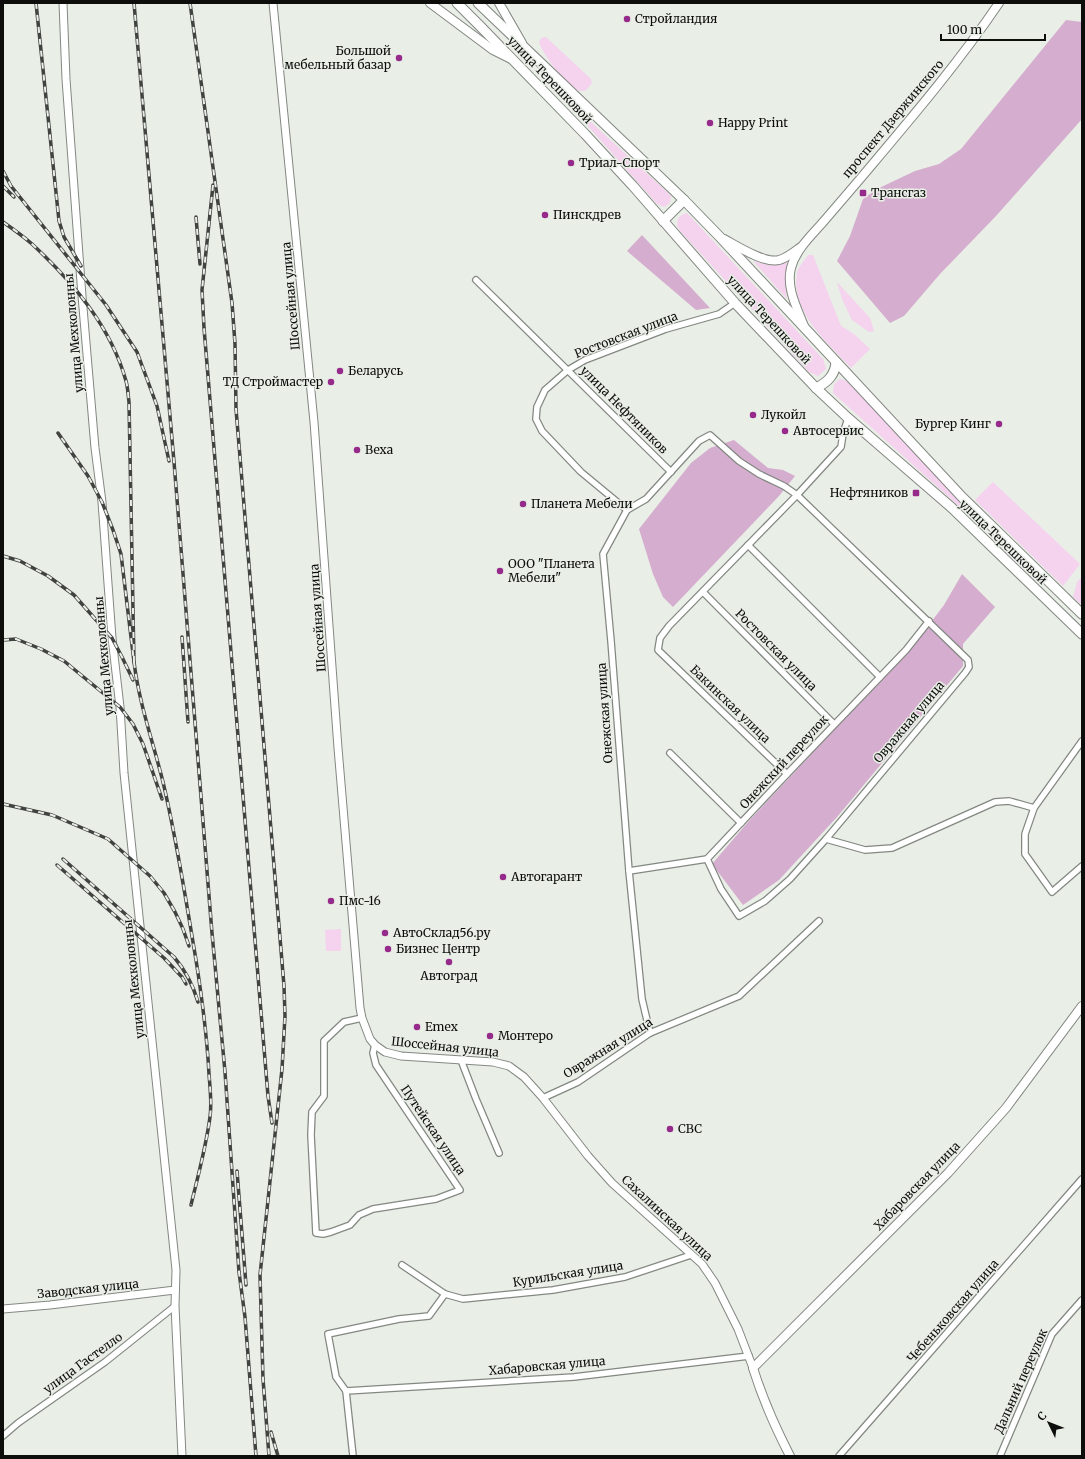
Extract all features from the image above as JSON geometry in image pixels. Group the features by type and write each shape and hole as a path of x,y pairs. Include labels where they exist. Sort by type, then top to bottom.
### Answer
{"main road":[{"path":"430,3 493,50 514,61"},
{"name":"улица Терешковой","path":"456,3 530,77 617,169 735,303 816,388 848,418 952,508 1082,634"},
{"name":"улица Терешковой","path":"478,3 684,200 962,497 1082,614"},
{"path":"499,3 525,49"},
{"name":"проспект Дзержинского","path":"801,247 883,152 948,72 969,46 999,3"},
{"path":"530,77 542,65"},
{"path":"663,221 684,200"},
{"path":"719,236 748,253 761,258 773,260 779,260 801,247"},
{"path":"801,247 791,268 790,283 793,301 805,328"},
{"path":"816,388 830,378 835,370 836,362"},
{"name":"Хабаровская улица","path":"753,1368 948,1173 1006,1108 1082,1006"},
{"name":"Сахалинская улица","path":"753,1368 761,1395 771,1419 790,1456"}],"street":[{"name":"улица Мехколонны","path":"63,3 66,79 95,448 102,502 112,638 120,707 144,972 176,1270 175,1306 182,1456"},
{"name":"Шоссейная улица","path":"273,3 314,422 338,748 362,1018 370,1039 384,1052 392,1054 493,1062 509,1066 524,1077 543,1098"},
{"name":"улица Нефтяников","path":"476,280 671,472"},
{"name":"Ростовская улица","path":"627,510 581,472 542,431 536,419 537,407 545,390 568,370 585,360 666,329 719,314 735,303"},
{"path":"702,592 797,495 841,446 848,418"},
{"name":"Овражная улица","path":"671,472 699,441 710,435 739,461 797,495 929,621 968,660 969,666 965,673 826,839 790,879 765,901 739,916 722,889 707,859"},
{"path":"627,510 646,499 671,472"},
{"name":"Онежская улица","path":"627,510 603,554 629,871 642,999 650,1033"},
{"path":"748,545 880,676"},
{"name":"Ростовская улица","path":"702,592 834,724"},
{"name":"Бакинская улица","path":"702,592 669,626 660,638 658,650 787,774"},
{"name":"Онежский переулок","path":"707,859 906,650 929,621"},
{"path":"1082,741 1034,808 1025,834 1025,854 1052,892 1082,866"},
{"path":"670,753 742,823"},
{"path":"826,839 865,850 892,848 995,802 1009,802 1034,808"},
{"path":"629,871 707,859"},
{"name":"Овражная улица","path":"543,1098 578,1082 650,1033 739,996 819,921"},
{"name":"Путейская улица","path":"362,1018 344,1022 324,1041 324,1096 312,1112 311,1135 316,1233 323,1234 350,1225 359,1215 373,1209 436,1199 460,1190 376,1065 373,1053 375,1045"},
{"path":"461,1060 499,1153"},
{"name":"Сахалинская улица","path":"543,1098 588,1156 612,1183 702,1264 715,1283 738,1329 753,1368"},
{"name":"Чебеньковская улица","path":"839,1456 1082,1178"},
{"name":"Курильская улица","path":"402,1265 445,1294 463,1299 553,1290 626,1277 691,1254"},
{"name":"Заводская улица","path":"3,1309 175,1290"},
{"path":"353,1456 346,1391 336,1377 328,1334 399,1320 429,1316 445,1294"},
{"name":"Дальний переулок","path":"1000,1456 1052,1334 1082,1300"},
{"name":"улица Гастелло","path":"3,1436 18,1423 105,1362 175,1306"},
{"name":"Хабаровская улица","path":"346,1391 574,1377 749,1356"}],"shaded area":[{"path":"1066,20 1082,22 1082,119 996,216 940,274 904,316 890,323 837,261 850,236 863,199 877,189 915,171 939,164 961,149"},
{"path":"546,37 591,79 592,83 586,90 578,90 571,86 557,71 545,55 539,42 541,38"},
{"path":"555,89 667,192 671,196 670,203 664,207 657,204"},
{"path":"687,213 823,359 826,369 818,376 809,372 681,232 677,226 677,221 680,216"},
{"path":"642,235 710,308 696,310 627,251"},
{"path":"808,255 813,255 841,326 854,334 870,349 851,368 813,326 799,301 796,287 797,273"},
{"path":"753,261 771,264 789,262 786,280 787,299"},
{"path":"837,282 870,318 874,331 869,332 852,320 842,299"},
{"path":"840,379 847,381 990,534 833,393 834,385"},
{"path":"734,440 768,468 783,470 795,476 779,496 673,607 663,597 653,574 639,529 691,463 710,448"},
{"path":"993,482 1080,564 1063,586 975,500"},
{"path":"962,574 995,607 963,644 963,666 837,817 779,880 743,905 712,864 748,822 915,643 944,605"},
{"path":"1082,577 1082,605 1073,597 1077,582"},
{"path":"341,929 341,951 326,951 325,930"}],"railway":[{"path":"36,3 59,221 64,237 81,266"},
{"path":"134,3 225,1072 239,1272 245,1317 256,1456"},
{"path":"190,3 232,303 235,344 236,409 284,986 285,1016 282,1069 260,1275 263,1379 269,1456"},
{"path":"3,171 11,186 106,305 137,352 157,406 169,461"},
{"path":"213,185 202,290 204,328 268,1096 272,1123"},
{"path":"3,186 14,197"},
{"path":"196,217 200,264"},
{"path":"3,222 29,241 62,274 89,306 111,342 126,381 129,402 134,662 121,554 102,502 88,476 58,433"},
{"path":"3,556 20,561 48,576 74,595 112,638 133,680"},
{"path":"182,637 188,722"},
{"path":"3,640 16,639 41,649 64,661 120,707 133,724 143,744 162,799"},
{"path":"134,662 143,707 173,826 196,960 206,1031 211,1112 191,1205"},
{"path":"3,804 52,815 108,839 150,876 164,893 175,912 189,946"},
{"path":"63,859 174,957 189,978 198,1002"},
{"path":"57,865 164,958 182,977 186,984"},
{"path":"237,1171 246,1285"},
{"path":"271,1432 278,1456"}],"place":[{"name":"Стройландия","path":"627,19"},
{"name":"Большой мебельный базар","path":"399,58"},
{"name":"Happy Print","path":"710,123"},
{"name":"Триал-Спорт","path":"571,163"},
{"name":"Трансгаз","path":"863,193"},
{"name":"Пинскдрев","path":"545,215"},
{"name":"Беларусь","path":"340,371"},
{"name":"ТД Строймастер","path":"331,382"},
{"name":"Лукойл","path":"753,415"},
{"name":"Бургер Кинг","path":"999,424"},
{"name":"Автосервис","path":"785,431"},
{"name":"Веха","path":"357,450"},
{"name":"Нефтяников","path":"916,493"},
{"name":"Планета Мебели","path":"523,504"},
{"name":"ООО \"Планета Мебели\"","path":"500,571"},
{"name":"Автогарант","path":"503,877"},
{"name":"Пмс-16","path":"331,901"},
{"name":"АвтоСклад56.ру","path":"385,933"},
{"name":"Бизнес Центр","path":"388,949"},
{"name":"Автоград","path":"449,962"},
{"name":"Emex","path":"417,1027"},
{"name":"Монтеро","path":"490,1036"},
{"name":"СВС","path":"670,1129"}]}
